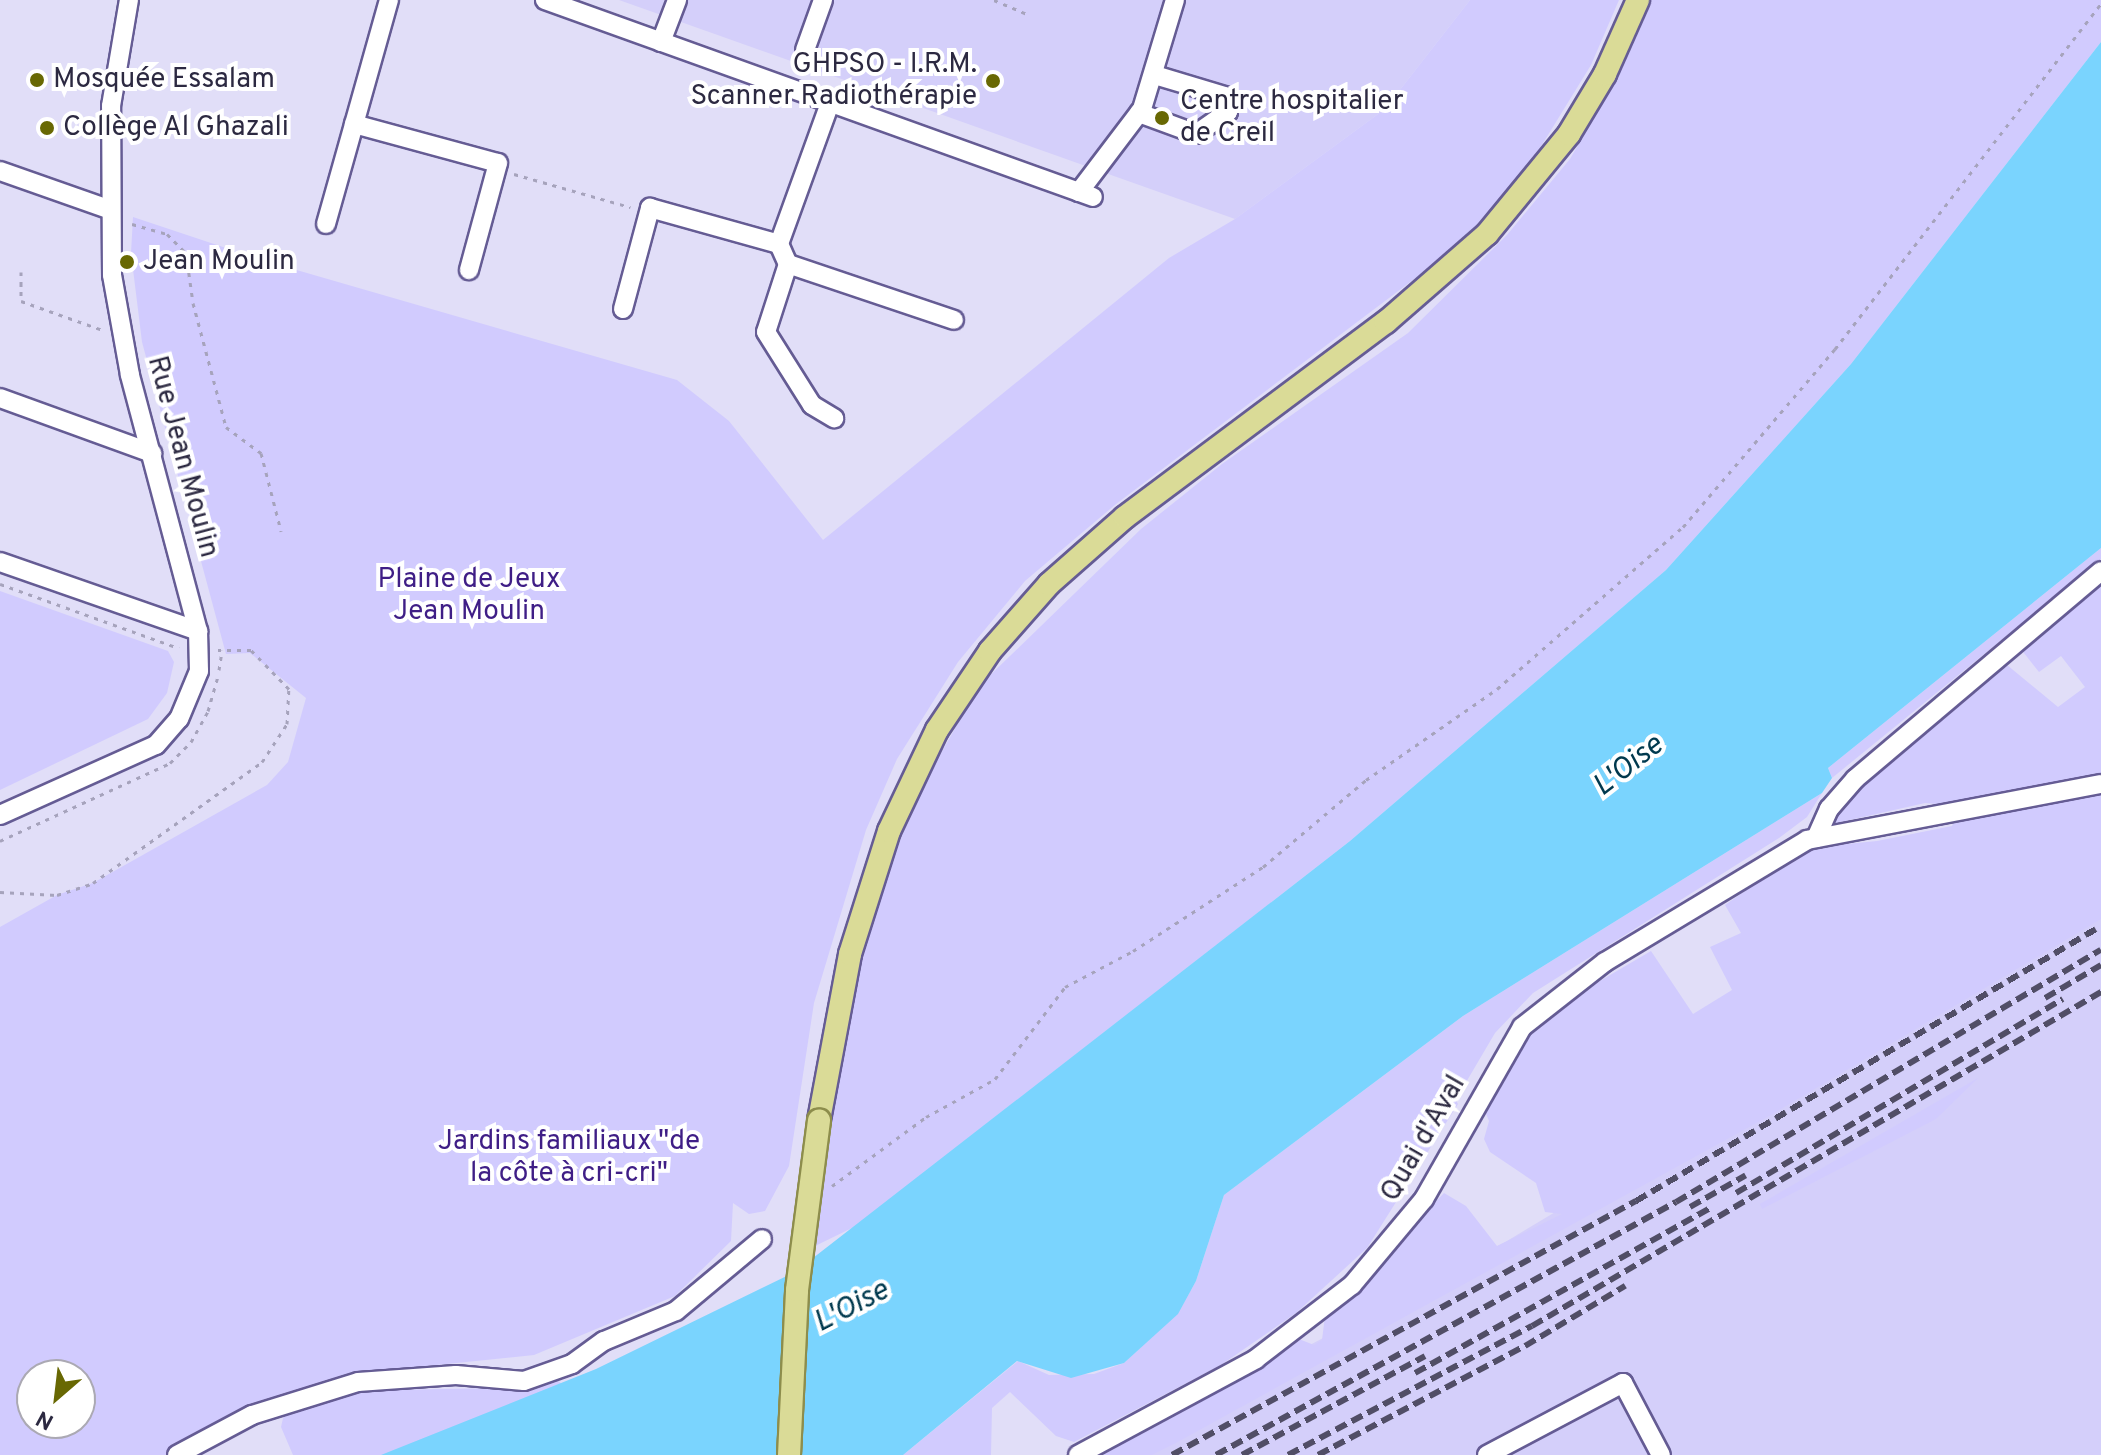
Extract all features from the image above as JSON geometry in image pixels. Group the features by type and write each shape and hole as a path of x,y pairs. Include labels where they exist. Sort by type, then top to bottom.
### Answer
{"main road":[{"path":"789,1455 797,1290 819,1120 850,954 885,841 921,760 976,669 1049,584 1116,524 1374,332 1487,234 1569,134 1605,74 1638,0"}],"street":[{"name":"Rue Jean Moulin","path":"0,815 137,756 165,737 192,695 201,651 122,336 109,213 111,106 129,0"},
{"path":"326,224 389,0"},
{"path":"545,0 1086,195 1139,113 1155,75 1175,0"},
{"path":"661,42 677,0"},
{"path":"805,50 823,0"},
{"path":"1139,113 1196,134 1228,112 1225,96 1155,75"},
{"path":"830,103 779,244 788,264 768,316 768,340 812,405 834,418"},
{"path":"354,124 498,163 469,270"},
{"path":"0,171 109,213"},
{"path":"623,309 650,208 779,244"},
{"path":"788,264 954,320"},
{"path":"0,398 152,453"},
{"path":"0,562 198,631"},
{"path":"1811,839 1829,809 1855,779 2101,571"},
{"path":"1811,839 2101,784"},
{"name":"Quai d'Aval","path":"1078,1455 1243,1366 1337,1298 1380,1257 1424,1199 1528,1019 1605,962 1811,839"},
{"path":"177,1455 252,1415 358,1382 456,1375 524,1381 572,1364 604,1341 676,1311 762,1239"},
{"path":"1487,1455 1623,1383 1661,1455"}],"path":[{"path":"994,0 1027,14"},
{"path":"825,1192 926,1117 995,1079 1065,987 1133,951 1263,867 1366,780 1519,672 1683,527 1835,349 2101,3"},
{"path":"497,169 649,212"},
{"path":"109,213 167,234 186,253 193,303 226,427 261,453 281,531"},
{"path":"21,272 21,301 122,336"},
{"path":"0,584 181,649 251,650 289,689 287,724 262,762 93,883 57,895 0,892"}],"shaded area":[{"name":"Centre hospitalier de Creil","path":"619,0 1470,0 1385,109 1235,219"},
{"path":"2101,884 2101,1455 1101,1455 1507,1241"}],"green space":[{"path":"1470,0 1619,0 1591,65 1540,148 1492,210 1450,252 1116,504 1025,581 958,662 897,759 866,830 814,1003 789,1166 765,1211 749,1214 733,1203 731,1241 675,1296 534,1355 349,1374 250,1407 167,1455 0,1455 0,927 57,895 93,883 267,785 288,762 306,698 250,653 226,654 142,342 131,253 133,217 262,260 677,380 729,421 823,540 1169,258 1235,219 1385,109"},
{"path":"1648,0 2101,0 2101,42 1851,364 1666,570 1350,841 854,1227 813,1247 848,1015 870,917 906,815 979,686 1141,529 1222,464 1408,333 1507,235 1570,159 1601,105"},
{"path":"2101,548 2101,559 1832,778 1828,768"},
{"path":"2101,580 2101,919 1769,1116 1174,1444 1152,1455 1103,1455 1299,1339 1314,1345 1322,1340 1325,1316 1444,1193 1466,1206 1497,1246 1562,1214 1545,1212 1536,1183 1490,1152 1484,1139 1489,1121 1484,1109 1504,1063 1559,1005 1651,951 1693,1014 1732,990 1710,947 1741,933 1725,905 1806,848 1877,841 1952,826 1956,817 1950,805 1925,803 1832,824 1836,809 2001,660 2058,707 2085,687 2061,656 2039,672 2020,648"},
{"path":"0,591 168,651 174,662 167,693 148,719 0,790"},
{"path":"1822,793 1807,817 1779,838 1533,993 1495,1033 1465,1084 1452,1094 1458,1104 1367,1248 1296,1313 1221,1365 1074,1442 1056,1436 1010,1392 992,1408 991,1455 903,1455 1018,1361 1049,1375 1094,1374 1124,1363 1178,1313 1196,1281 1224,1195 1463,1016"},
{"path":"1978,1078 1936,1119 1762,1209 1760,1204"},
{"path":"554,1378 565,1386 417,1455 293,1455 281,1427 284,1414 323,1391 504,1388"}],"water":[{"name":"L'Oise","path":"2101,42 2101,548 1828,768 1832,778 1822,793 1463,1016 1224,1195 1196,1281 1178,1314 1124,1363 1071,1378 1017,1361 903,1455 381,1455 596,1369 795,1272 1350,841 1666,570 1851,364"}],"railway":[{"path":"1172,1455 1636,1201 2101,926"},
{"path":"1216,1455 1676,1202 2101,950"},
{"path":"2045,998 2101,965"},
{"path":"1288,1455 1532,1326 2101,992"},
{"path":"1736,1193 2063,999"},
{"path":"1690,1207 1746,1175"},
{"path":"1415,1373 1709,1209"},
{"path":"1318,1455 1525,1346 1625,1286"},
{"path":"1242,1455 1425,1356"}],"place":[{"name":"Mosquée Essalam","path":"37,80"},
{"name":"GHPSO - I.R.M. Scanner Radiothérapie","path":"993,81"},
{"name":"Centre hospitalier de Creil","path":"1162,118"},
{"name":"Collège Al Ghazali","path":"47,128"},
{"name":"Jean Moulin","path":"127,262"}],"park label":[{"name":"Plaine de Jeux Jean Moulin","path":"469,596"},
{"name":"Jardins familiaux \"de la côte à cri-cri\"","path":"569,1158"}]}
